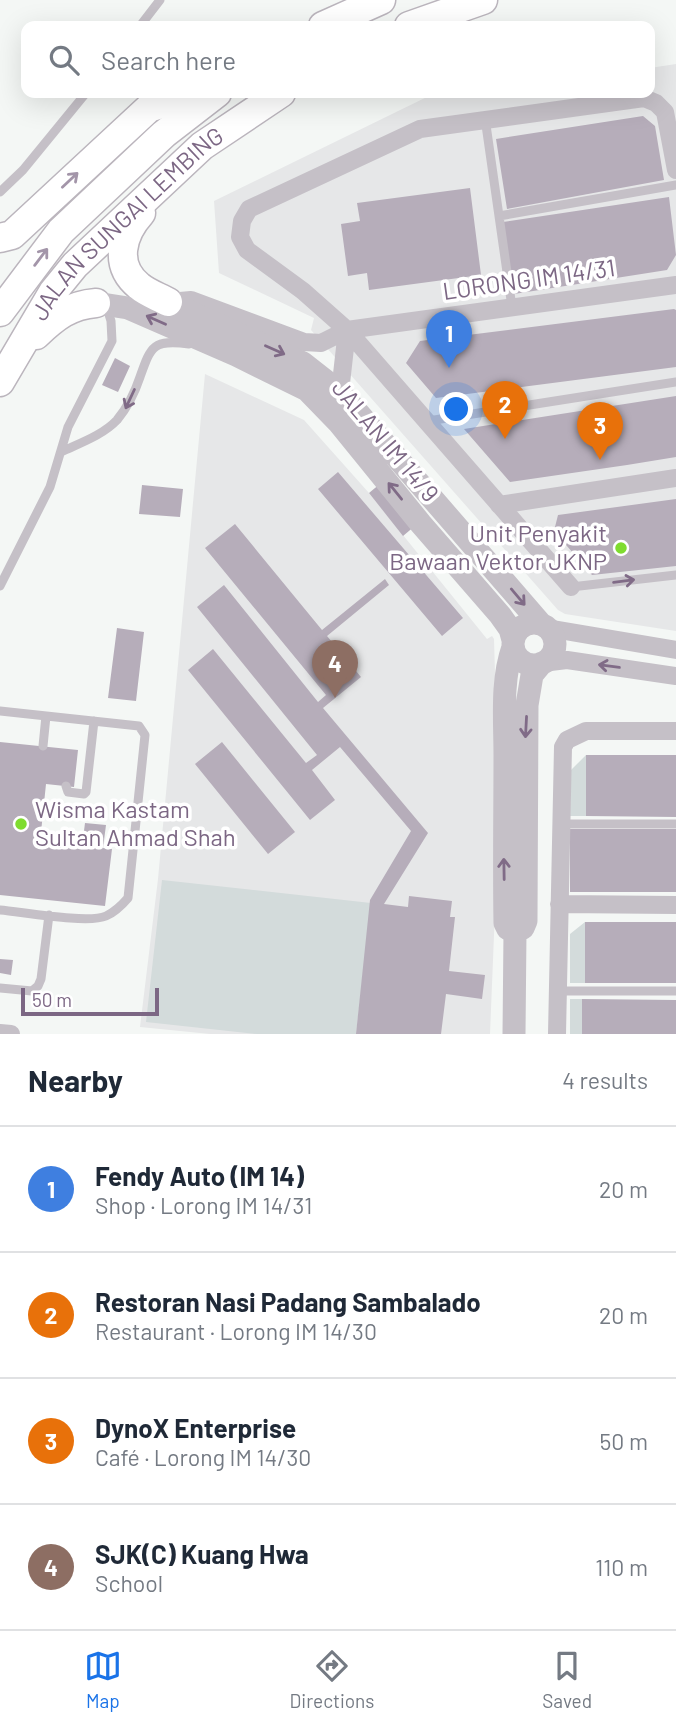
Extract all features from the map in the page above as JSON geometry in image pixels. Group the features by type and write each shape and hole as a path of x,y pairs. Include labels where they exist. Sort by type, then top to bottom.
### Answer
{"main road":[{"path":"334,21 381,0"},
{"path":"423,21 483,0"},
{"path":"0,238 12,235 149,108 190,98"},
{"name":"JALAN SUNGAI LEMBING","path":"0,312 61,230 164,134 209,98"},
{"name":"JALAN SUNGAI LEMBING","path":"0,382 53,292 75,265 202,146 274,98"},
{"path":"168,302 139,287 132,280 124,256 124,237 140,214 202,146"},
{"path":"18,352 59,314 83,304 101,303"}],"street":[{"path":"571,587 347,330 303,291 247,250 240,236 242,221 249,209 420,129 644,98 656,103 665,112 676,170"},
{"name":"LORONG IM 14/31","path":"168,302 191,300 304,342 321,344 347,330 676,285"},
{"name":"JALAN IM 14/9","path":"168,302 340,392 544,626"},
{"name":"JALAN IM 14/9","path":"101,303 128,308 236,355 298,372 307,390 340,423 421,524 500,615 510,629 513,644"},
{"path":"340,392 347,330"},
{"path":"499,505 676,478"},
{"path":"544,626 554,640 554,646 548,659 532,675 528,690 525,737 526,921 521,930 514,932 508,929 505,923 500,716 513,644 521,627 527,624 544,626 676,650"},
{"path":"513,644 516,655 527,664 567,660 676,676"},
{"path":"557,1034 563,747 567,740 586,732 676,731"},
{"path":"559,904 676,905"},
{"path":"514,932 514,1034"},
{"path":"0,1033 11,1034"}],"lane":[{"path":"144,21 160,0"},
{"path":"0,192 23,170 82,98"},
{"path":"485,118 512,307"},
{"path":"499,216 676,185"},
{"path":"0,586 50,487 68,427 112,341 111,321 101,303"},
{"path":"61,452 115,422 127,405 146,355 157,346 172,342 236,355"},
{"path":"426,422 676,382"},
{"path":"571,587 676,575"},
{"path":"0,711 139,726 145,735 128,898 122,906 105,917 89,919 0,910"},
{"path":"43,746 46,716"},
{"path":"66,786 68,792 86,792 94,721"},
{"path":"561,824 676,824"},
{"path":"0,988 32,991 38,986 49,915"},
{"path":"558,991 676,991"}],"shaded area":[{"path":"676,64 676,631 565,614 558,610 311,330 314,318 219,273 214,201 425,98 655,98 655,67"},
{"path":"205,374 304,420 369,493 487,639 492,636 494,639 499,811 490,1034 210,1034 140,1027 158,879"},
{"path":"586,755 586,816 570,816 571,770"},
{"path":"162,880 371,903 356,1034 257,1034 146,1022"},
{"path":"585,922 585,983 570,983 570,934"},
{"path":"570,999 582,999 582,1034 570,1034"}],"building":[{"path":"643,116 655,126 664,180 507,209 496,139"},
{"path":"470,188 481,275 369,290 367,273 348,276 341,224 360,221 357,203"},
{"path":"669,197 676,255 667,270 514,294 503,222"},
{"path":"674,309 676,367 436,398 406,363 420,341"},
{"path":"115,358 130,366 118,392 102,385"},
{"path":"676,396 676,457 627,465 510,482 464,429"},
{"path":"338,472 463,618 442,636 318,489"},
{"path":"381,483 416,525 403,536 369,493"},
{"path":"142,485 183,489 180,517 139,514"},
{"name":"Unit Penyakit Bawaan Vektor JKNP","path":"676,499 676,566 592,575 554,531 558,515"},
{"path":"235,524 322,630 385,579 389,585 327,636 361,677 323,708 428,833 384,904 408,907 409,896 452,901 450,917 455,917 449,971 485,975 482,999 446,994 441,1034 356,1034 370,900 411,831 340,747 312,770 335,800 310,820 188,670 213,649 306,763 317,755 197,607 224,585 318,702 326,695 205,548"},
{"path":"117,628 144,632 136,701 108,698"},
{"name":"Wisma Kastam Sultan Ahmad Shah","path":"0,742 78,750 74,787 46,784 40,842 82,846 85,823 106,825 103,848 112,849 105,906 0,895"},
{"path":"222,742 295,832 268,854 195,764"},
{"path":"586,755 676,755 676,817 586,816"},
{"path":"570,829 676,829 676,892 570,892"},
{"path":"585,922 676,922 676,983 585,983"},
{"path":"0,959 13,960 11,975 0,973"},
{"path":"582,999 676,1000 676,1034 582,1034"}],"place":[{"name":"Fendy Auto (IM 14)","path":"449,368"},
{"name":"Restoran Nasi Padang Sambalado","path":"505,439"},
{"name":"DynoX Enterprise","path":"600,460"},
{"name":"Unit Penyakit Bawaan Vektor JKNP","path":"621,548"},
{"name":"SJK(C) Kuang Hwa","path":"335,698"},
{"name":"Wisma Kastam Sultan Ahmad Shah","path":"21,824"}]}
